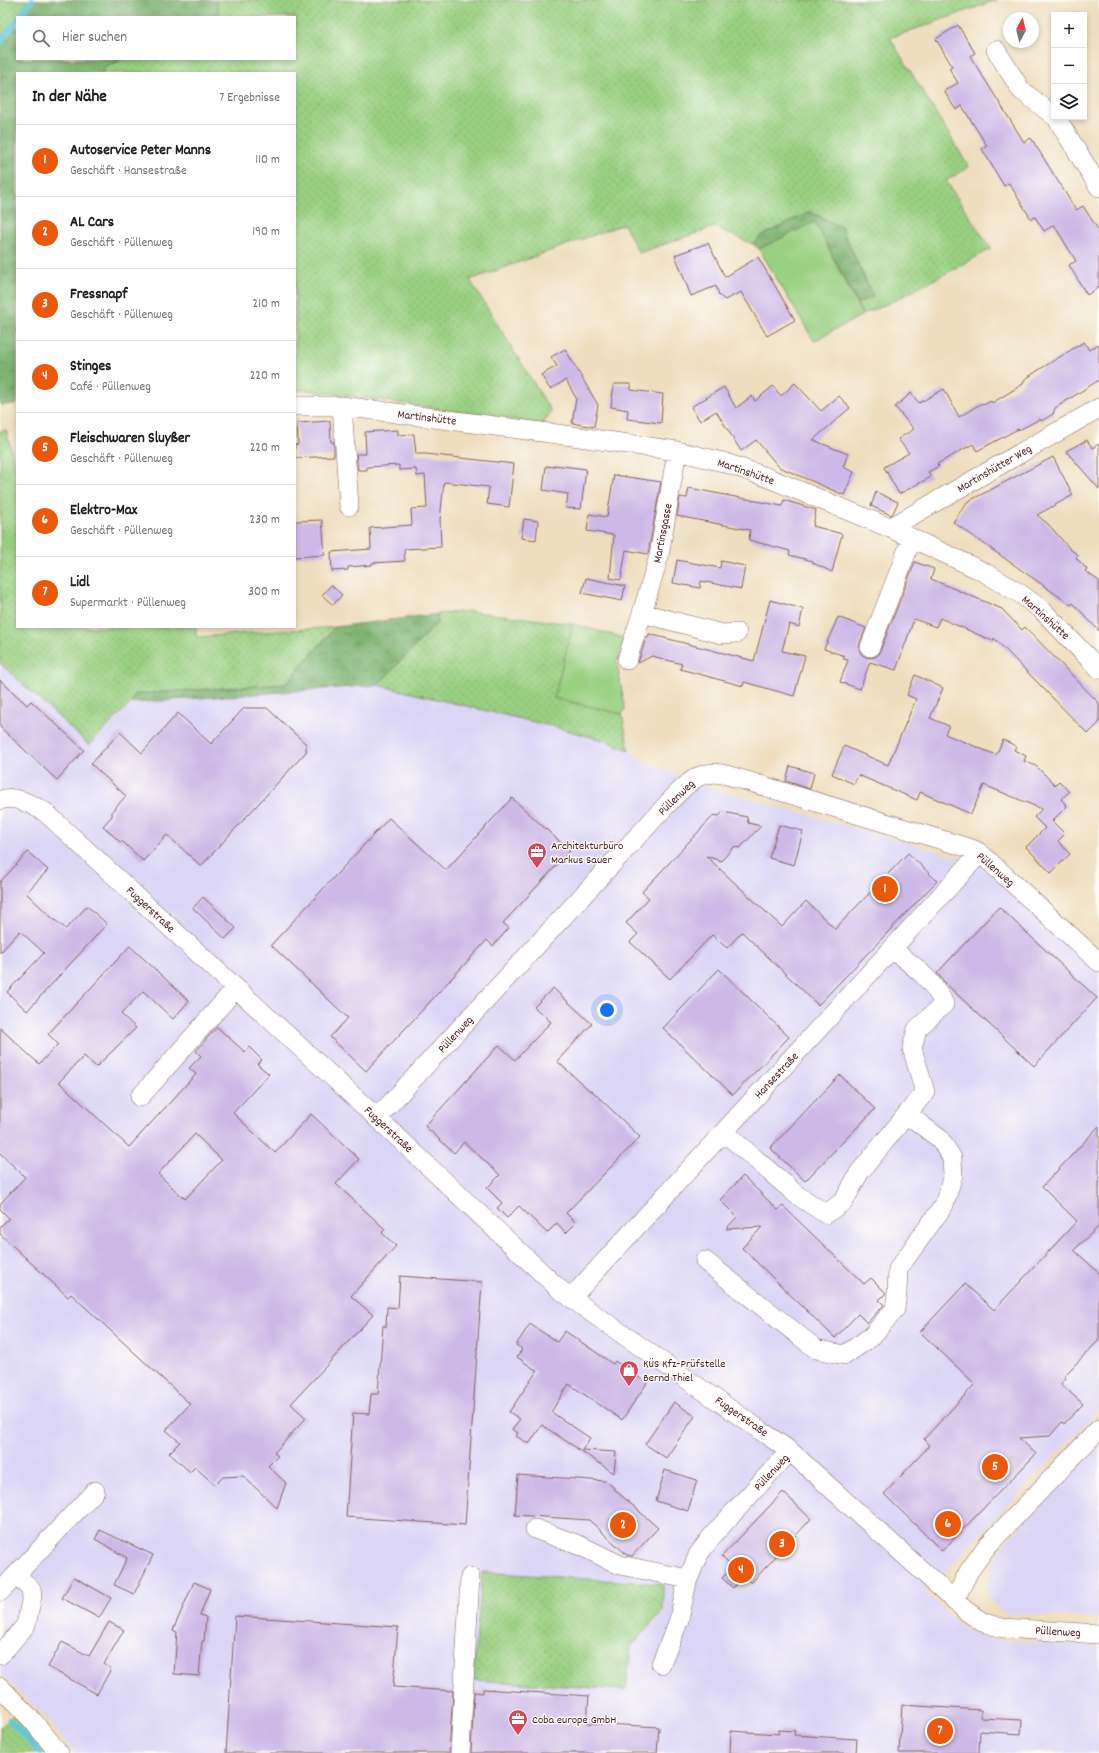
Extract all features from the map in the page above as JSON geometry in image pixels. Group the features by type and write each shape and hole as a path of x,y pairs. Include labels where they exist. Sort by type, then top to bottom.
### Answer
{"street":[{"path":"996,50 1021,90 1051,113"},
{"path":"1058,120 1099,187"},
{"name":"Martinshütte","path":"296,406 342,406 572,436 677,451 709,458 744,469 890,528 966,563 1019,593 1051,619 1099,669"},
{"path":"342,406 349,506"},
{"name":"Martinshütter Weg","path":"890,528 1099,408"},
{"name":"Martinsgasse","path":"627,660 658,556 677,451"},
{"path":"870,647 912,538"},
{"path":"642,613 722,634 737,633"},
{"name":"Püllenweg","path":"377,1118 672,799 692,780 701,775 714,772 945,839 980,853 1099,962"},
{"name":"Fuggerstraße","path":"0,800 14,799 24,801 45,812 571,1298 790,1451"},
{"name":"Hansestraße","path":"571,1298 980,853"},
{"path":"724,1132 797,1195 826,1214 844,1202 859,1173 925,1092 912,1048 917,1029 944,1004 940,995 921,972 892,949"},
{"path":"140,1097 236,988"},
{"path":"705,1261 816,1349 845,1355 872,1336 895,1309 898,1270 944,1205 953,1175 952,1158 940,1139 907,1114"},
{"path":"954,1601 969,1571 987,1546 1099,1429"},
{"name":"Püllenweg","path":"661,1664 679,1620 688,1579 698,1555 713,1535 790,1451 954,1601 982,1622 1002,1628 1099,1634"},
{"path":"0,1592 95,1491"},
{"path":"535,1529 581,1546 620,1565 688,1579"},
{"path":"0,1655 26,1625 32,1596 30,1589 16,1575"},
{"path":"460,1753 470,1577"},
{"path":"0,1687 32,1720 59,1753"}],"shaded area":[{"path":"0,663 89,745 131,703 378,685 555,727 606,741 629,750 641,761 714,789 982,864 1099,972 1099,1409 925,1592 961,1627 990,1640 1099,1646 1099,1753 74,1753 47,1718 0,1674"},
{"path":"1099,1443 1099,1618 1006,1614 991,1602 987,1590 990,1571 999,1549"}],"green space":[{"path":"0,0 29,0 16,16 0,40"},
{"path":"29,0 216,0 220,16 17,16"},
{"path":"216,0 997,0 890,38 969,167 946,181 991,249 896,300 862,315 857,303 873,296 841,227 810,212 761,236 753,244 714,227 639,253 624,224 470,280 551,411 543,424 308,390 296,390 296,72 104,72 102,68 121,60 296,60 296,16 220,16"},
{"path":"16,18 16,60 121,60 102,68 104,72 16,72 16,404 0,405 0,40"},
{"path":"810,212 841,227 873,297 857,303 815,222 759,249 753,244 761,236"},
{"path":"815,222 862,315 814,341 759,249"},
{"path":"6,430 16,468 16,628 196,628 196,637 335,627 286,684 135,694 131,703 89,745 0,663 0,431"},
{"path":"468,611 573,624 554,698 622,714 629,750 606,741 555,727 378,685 437,623 438,614"},
{"path":"438,614 437,623 378,685 131,703 135,694 286,684 335,627"},
{"path":"573,624 624,638 617,662 625,709 622,714 554,698"},
{"path":"482,1572 663,1584 663,1611 631,1646 626,1690 473,1680"},
{"path":"14,1714 51,1753 0,1753 0,1727"}],"building":[{"path":"958,25 975,53 970,56 1024,142 1031,138 1076,210 1083,206 1099,231 1099,287 1087,295 1069,265 1076,261 1054,225 1044,231 1035,217 1031,219 1009,183 1004,186 982,149 987,146 962,106 956,110 944,91 958,83 949,68 952,66 936,39"},
{"path":"708,243 725,277 758,257 795,320 767,336 741,292 725,300 719,295 716,286 691,296 675,255"},
{"path":"1084,342 1089,350 1099,344 1099,380 1055,408 1053,414 1041,421 1040,419 1019,430 1018,429 977,451 973,444 937,464 939,466 928,472 931,477 899,494 884,467 909,453 898,439 914,429 895,407 911,393 919,403 944,389 959,417 982,403 983,405 991,401 992,403 1023,384 1024,380 1037,371"},
{"path":"565,349 598,405 594,427 572,423 576,398 566,380 550,389 541,375 557,366 551,357"},
{"path":"795,383 821,411 839,396 850,408 813,440 848,454 843,467 854,472 844,495 779,467 756,440 741,451 716,411 700,421 691,407 724,387 736,408 752,396 755,401 773,386 781,396"},
{"path":"614,384 631,384 631,390 663,394 661,423 627,419 628,410 611,407"},
{"path":"330,421 331,442 334,442 334,456 296,458 296,445 298,444 297,423"},
{"path":"398,430 398,435 414,434 416,454 514,464 509,507 487,504 489,487 444,482 440,520 441,547 404,549 405,561 372,563 372,565 348,567 348,570 332,571 331,552 371,549 370,528 412,525 411,509 427,508 425,475 417,476 416,469 399,470 399,465 367,467 367,470 358,470 356,454 366,454 365,432"},
{"path":"1087,440 1092,448 1099,444 1099,489 1066,451"},
{"path":"1053,457 1073,495 1037,515 1048,524 1071,550 1078,555 1076,558 1087,569 1085,571 1099,581 1099,631 1073,603 1071,605 953,522 967,502"},
{"path":"554,465 586,469 581,509 566,508 568,494 543,490 546,466 554,467"},
{"path":"614,475 661,482 648,554 626,550 621,580 610,578 614,535 587,531 589,514 607,517"},
{"path":"689,488 782,506 784,500 816,510 813,526 842,534 832,572 813,563 813,561 789,555 790,551 749,540 750,530 677,516 680,497 687,498"},
{"path":"876,492 898,502 891,515 871,506"},
{"path":"524,519 538,521 536,540 521,538"},
{"path":"322,520 325,555 296,557 296,521"},
{"path":"677,560 720,568 721,561 745,566 741,589 701,581 700,588 673,583"},
{"path":"915,562 934,569 931,579 1002,609 1022,630 1025,627 1099,703 1099,723 1088,734 994,638 993,641 940,618 936,627 914,619 896,670 870,662 860,689 840,682 848,660 843,659 845,656 824,649 838,617 866,628 859,649 861,654 866,657 871,658 877,656"},
{"path":"586,578 625,586 622,601 582,593"},
{"path":"331,585 342,595 333,605 322,595"},
{"path":"770,600 803,609 799,627 789,624 782,651 805,656 794,696 744,682 743,686 680,669 682,664 652,656 638,663 646,638 648,638 649,634 754,661"},
{"path":"915,675 943,688 930,718 949,726 945,734 996,755 1003,740 1016,746 1014,750 1026,756 1024,761 1036,766 1055,785 1059,781 1069,792 1061,799 1067,806 1052,821 1065,834 1058,841 1070,854 1051,873 1026,847 1045,828 1034,817 1042,809 984,785 971,814 920,792 917,800 858,775 854,784 832,774 844,746 888,765 916,699 907,695"},
{"path":"0,680 27,705 31,701 84,750 57,780 0,727"},
{"path":"244,708 267,708 306,744 306,752 201,866 167,835 143,861 122,841 120,842 103,826 112,816 112,811 126,796 91,764 120,732 142,753 178,713 211,744"},
{"path":"790,766 814,773 810,789 786,781"},
{"path":"512,798 570,851 503,923 509,928 493,946 487,940 366,1071 330,1037 348,1018 271,945 389,818 446,870"},
{"path":"723,812 747,817 748,823 761,826 740,848 734,847 721,861 706,856 782,927 806,901 835,929 908,853 937,881 818,1005 742,932 727,948 712,935 670,979 630,942 638,934 626,923 649,898 642,892 714,815 719,816"},
{"path":"779,825 803,831 794,865 769,858"},
{"path":"28,852 48,870 26,893 50,916 66,929 87,906 107,924 27,1011 7,992 44,953 20,931 0,953 0,882"},
{"path":"203,897 236,928 225,939 193,908"},
{"path":"999,907 1097,998 1034,1066 945,983 937,973"},
{"path":"130,946 189,1001 173,1019 143,991 121,1014 136,1028 96,1067 84,1056 59,1082 129,1147 196,1074 189,1068 201,1056 196,1051 217,1027 245,1052 249,1047 262,1060 257,1064 269,1074 233,1113 275,1153 311,1114 359,1159 336,1184 385,1229 382,1233 396,1246 351,1296 373,1315 291,1404 306,1418 274,1453 278,1456 268,1466 286,1483 277,1508 243,1476 223,1477 215,1485 195,1467 190,1472 169,1453 180,1442 166,1430 190,1404 71,1294 68,1297 0,1234 0,1227 9,1218 0,1209 0,1204 25,1177 0,1153 0,1028 39,1064 58,1044 48,1034","holes":["195,1134 222,1160 185,1199 158,1174"]},
{"path":"719,969 789,1037 733,1095 663,1028"},
{"path":"553,988 592,1024 557,1061 590,1091 591,1090 640,1137 566,1213 576,1223 566,1233 557,1223 547,1233 519,1206 507,1218 497,1208 502,1203 487,1188 500,1175 464,1142 454,1153 425,1126 499,1045 515,1060 551,1022 534,1007"},
{"path":"840,1075 875,1109 805,1181 770,1148"},
{"path":"1099,1126 1099,1226 1074,1250 1099,1273 1099,1340 1064,1376 1066,1378 1061,1384 1083,1404 1064,1424 1062,1422 1050,1436 1019,1438 1036,1454 942,1551 884,1494 930,1445 924,1439 975,1384 920,1332 965,1284 994,1310 1077,1221 1042,1187"},
{"path":"743,1176 778,1210 783,1206 864,1284 871,1278 886,1293 879,1300 884,1305 867,1323 858,1314 835,1338 742,1248 762,1227 726,1229 737,1217 720,1200"},
{"path":"400,1276 482,1282 465,1525 346,1517 353,1413 369,1414 371,1394 378,1394 383,1325 386,1327 387,1307 398,1308"},
{"path":"530,1324 557,1342 565,1331 613,1364 615,1361 647,1383 622,1420 569,1384 551,1412 590,1438 582,1450 616,1452 614,1473 542,1425 529,1444 516,1436 518,1433 512,1429 520,1419 509,1412 537,1371 517,1357 522,1349 516,1345"},
{"path":"674,1402 695,1416 666,1458 645,1444"},
{"path":"665,1470 697,1480 688,1511 656,1501"},
{"path":"518,1475 606,1481 658,1528 632,1556 627,1555 589,1520 515,1515"},
{"path":"783,1492 811,1519 751,1583 744,1576 733,1588 722,1578 733,1567 722,1556"},
{"path":"100,1530 153,1555 134,1594 114,1585 127,1558 95,1539"},
{"path":"74,1577 111,1598 99,1618 62,1598"},
{"path":"194,1582 210,1589 200,1615 206,1617 199,1676 174,1674 177,1632 173,1630"},
{"path":"235,1616 398,1627 393,1687 453,1691 449,1753 226,1753"},
{"path":"109,1622 124,1630 104,1664 111,1669 97,1694 48,1667 62,1642 89,1656"},
{"path":"483,1689 589,1696 587,1723 659,1727 657,1753 471,1753 474,1692 483,1693"},
{"path":"902,1705 981,1710 981,1718 1022,1720 1021,1734 980,1731 979,1753 899,1753"},
{"path":"779,1730 795,1731 794,1735 857,1739 856,1753 730,1753 731,1731 779,1734"}],"waterway":[{"path":"20,16 32,0"},
{"path":"0,43 16,21"},
{"path":"9,1720 40,1753"}],"place":[{"name":"Architekturbüro Markus Sauer","path":"537,869"},
{"name":"Autoservice Peter Manns","path":"885,889"},
{"name":"KÜS Kfz-Prüfstelle Bernd Thiel","path":"629,1387"},
{"name":"Fleischwaren Sluyßer","path":"995,1467"},
{"name":"Elektro-Max","path":"948,1524"},
{"name":"AL Cars","path":"623,1525"},
{"name":"Fressnapf","path":"782,1544"},
{"name":"Stinges","path":"741,1570"},
{"name":"Lidl","path":"940,1731"},
{"name":"Coba europe GmbH","path":"518,1736"}]}
